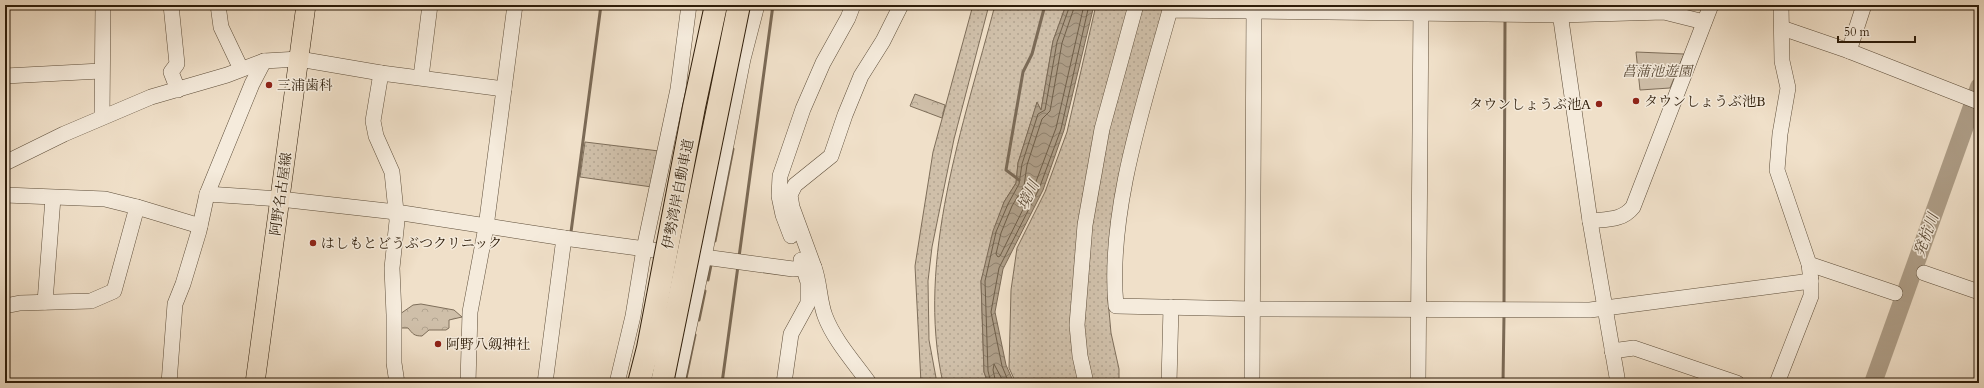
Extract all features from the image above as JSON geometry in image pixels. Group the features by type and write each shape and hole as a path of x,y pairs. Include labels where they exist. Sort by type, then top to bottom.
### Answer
{"highway":[{"name":"伊勢湾岸自動車道","path":"639,383 648,348 694,107 716,5"},
{"name":"伊勢湾岸自動車道","path":"662,383 739,5"}],"main road":[{"name":"阿野名古屋線","path":"255,383 306,5"}],"street":[{"path":"102,117 101,71 103,5"},
{"path":"171,5 177,64 171,72 178,90"},
{"path":"218,5 221,27 241,69"},
{"path":"421,77 430,5"},
{"path":"468,383 470,312 486,227 515,5"},
{"path":"617,383 633,316 644,249 678,89 689,5"},
{"path":"677,383 704,257 743,59 757,5"},
{"path":"853,5 848,18 822,63 803,109 780,176 779,196 782,211 809,268 817,275 820,299 825,317 834,335 869,383"},
{"path":"784,383 791,334 808,303 809,268 792,208 790,195 795,185 831,156 860,76 882,41 901,5"},
{"path":"1086,383 1080,356 1077,325 1085,226 1102,130 1136,5"},
{"path":"1590,221 1621,218 1627,215 1633,208 1711,5"},
{"path":"1777,383 1811,296 1809,264 1777,170 1780,134 1788,88 1782,61 1781,5"},
{"path":"1848,51 1864,5"},
{"path":"1704,22 1664,12 1560,10 1504,14 1421,8 1254,8 1170,10 1128,170 1118,234 1114,284 1116,306 1253,309 1590,310 1811,281"},
{"path":"1252,383 1254,8"},
{"path":"1418,383 1421,8"},
{"path":"1560,10 1590,221 1618,383"},
{"path":"1782,28 1848,51 1972,99"},
{"path":"5,163 102,117 151,97 178,90 264,61 299,59 381,73 504,89"},
{"path":"169,383 175,304 183,284 200,226 207,194 252,84 264,61"},
{"path":"5,76 101,71"},
{"path":"381,73 373,121 376,136 392,172 397,221 392,268 394,363 397,383"},
{"path":"207,194 280,199 396,212 486,227 644,249 809,268"},
{"path":"5,195 53,198 92,198 137,207 200,226"},
{"path":"44,302 53,198"},
{"path":"5,306 20,303 91,301 114,291 137,207"},
{"path":"545,383 564,238"},
{"path":"1809,264 1895,292"},
{"path":"1924,273 1979,292"},
{"path":"1169,383 1171,307"},
{"path":"1612,350 1634,348 1737,383"}],"green space":[{"path":"973,5 989,5 954,139 932,247 928,281 929,340 937,383 921,383 915,266 933,152"},
{"path":"995,5 1066,5 1053,41 1041,110 1037,103 1018,163 1016,183 1004,202 981,281 984,372 988,383 943,383 936,336 935,289 939,241 947,192 958,144"},
{"path":"1096,5 1167,5 1118,210 1108,300 1111,333 1119,369 1119,383 1016,383 1009,368 1011,290 1017,248 1045,192 1067,132"},
{"name":"菖蒲池遊園","path":"1636,52 1684,54 1670,88 1640,90"},
{"path":"915,94 945,105 942,118 910,106"},
{"path":"585,142 659,151 652,187 580,177"},
{"path":"421,304 454,310 462,317 449,320 449,328 446,330 429,330 422,336 415,335 408,328 401,328 400,314 413,305"}],"water":[{"name":"境川","path":"1066,5 1094,5 1064,130 1043,190 1003,269 995,312 1006,365 1014,383 988,383 984,372 981,281 993,231 1004,202 1016,183 1018,163 1037,102 1041,110 1053,41"}],"waterway":[{"path":"571,232 601,5"},
{"path":"739,257 773,5"},
{"name":"境川","path":"1019,180 1006,170 1023,72 1032,54 1045,5"},
{"path":"1504,305 1505,19"},
{"name":"発杭川","path":"1873,383 1979,87"},
{"path":"715,241 733,149"},
{"path":"708,280 711,265"},
{"path":"722,383 738,266"},
{"path":"699,320 705,291"},
{"path":"1503,383 1504,315"},
{"path":"685,383 695,335"}],"place":[{"name":"三浦歯科","path":"269,85"},
{"name":"タウンしょうぶ池B","path":"1636,101"},
{"name":"タウンしょうぶ池A","path":"1599,104"},
{"name":"はしもとどうぶつクリニック","path":"313,243"},
{"name":"阿野八剱神社","path":"438,344"}]}
